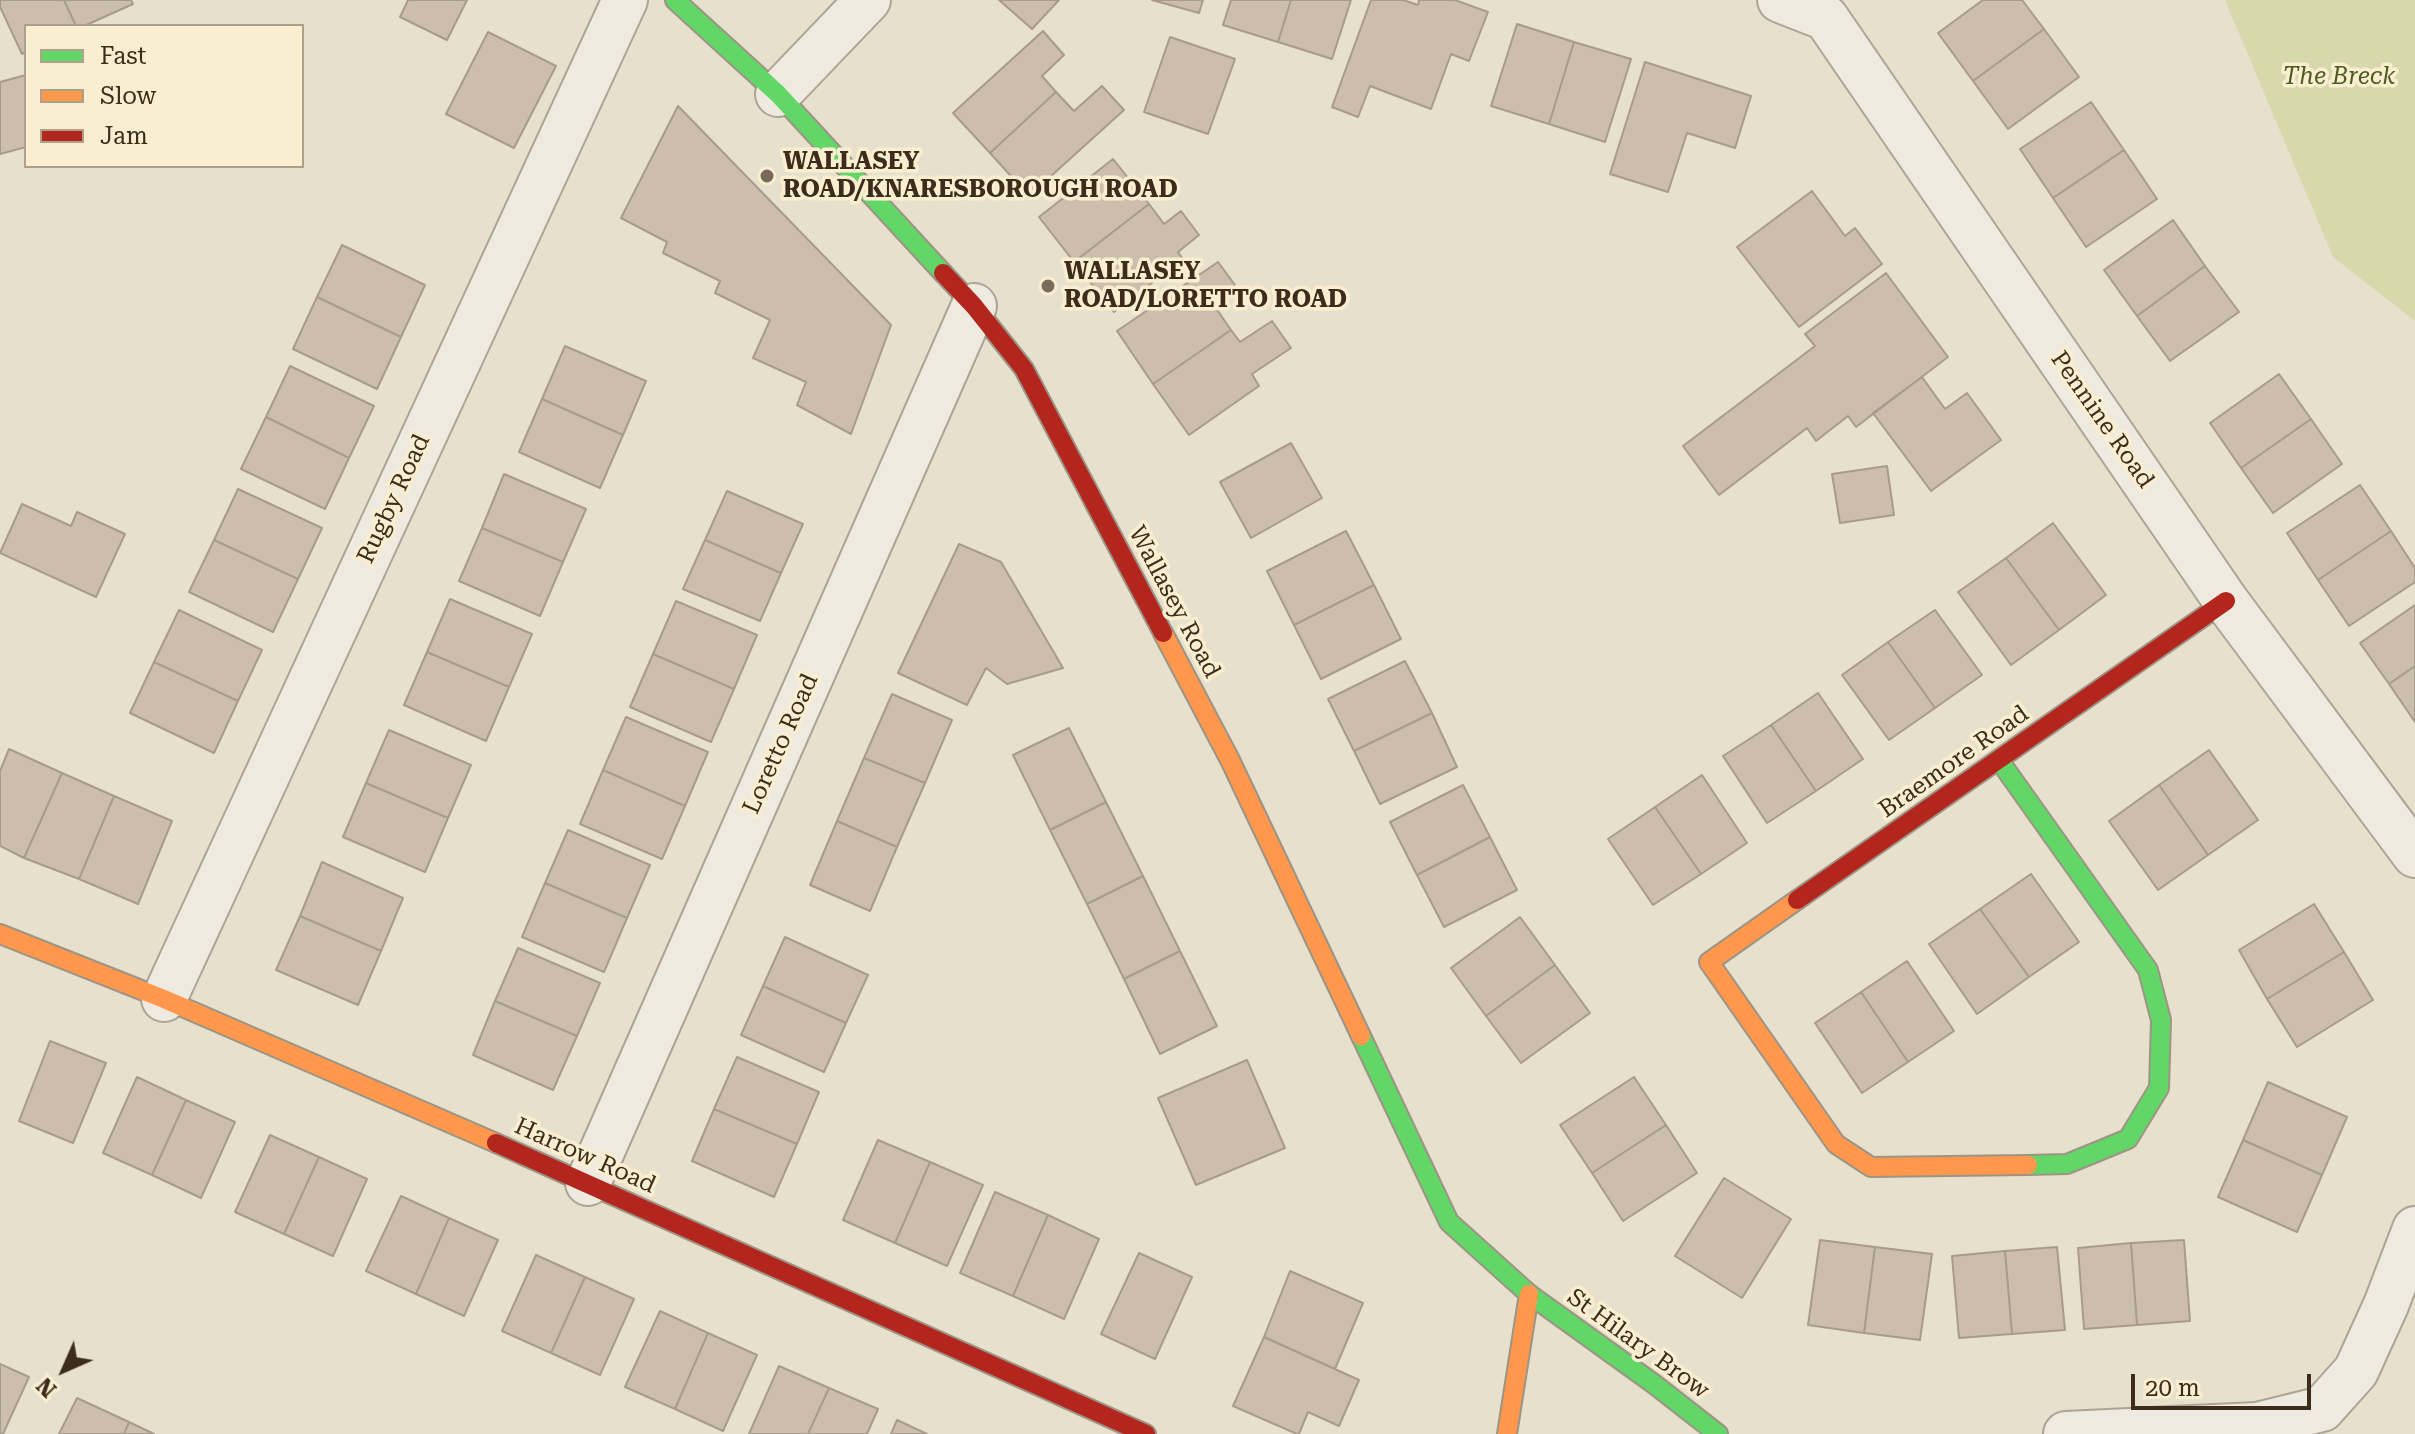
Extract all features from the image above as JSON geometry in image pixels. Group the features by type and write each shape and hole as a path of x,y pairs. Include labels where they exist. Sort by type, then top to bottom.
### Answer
{"street":[{"name":"Rugby Road","path":"164,999 625,0"},
{"name":"Wallasey Road","path":"675,0 778,94 974,306 1024,369 1230,760 1449,1222 1529,1294"},
{"path":"778,94 868,0"},
{"name":"Pennine Road","path":"1780,0 1826,18 2226,601 2415,855"},
{"name":"Loretto Road","path":"588,1183 974,306"},
{"name":"Braemore Road","path":"1999,760 2148,970 2161,1020 2159,1088 2128,1139 2067,1164 1871,1167 1836,1144 1709,962 2226,601"},
{"name":"Harrow Road","path":"0,934 164,999 588,1183 1146,1434"},
{"path":"2066,1434 2257,1425 2322,1409 2356,1371 2415,1229"},
{"path":"1507,1434 1529,1294"},
{"name":"St Hilary Brow","path":"1529,1294 1718,1434"}],"green space":[{"name":"The Breck","path":"2225,0 2415,0 2415,321 2333,257"}],"building":[{"path":"0,0 64,0 75,24 24,24 22,54 0,7"},
{"path":"64,0 131,0 133,4 88,24 75,24"},
{"path":"408,0 467,0 447,40 400,17"},
{"path":"999,0 1059,0 1032,29"},
{"path":"1152,0 1203,0 1199,13"},
{"path":"1231,0 1291,0 1278,42 1223,25"},
{"path":"1291,0 1351,0 1332,59 1278,42"},
{"path":"1371,0 1403,0 1418,5 1419,0 1455,0 1488,12 1469,61 1451,54 1431,109 1370,86 1358,117 1332,107"},
{"path":"1983,0 2022,0 2044,29 1973,81 1938,33"},
{"path":"1517,24 1574,42 1549,124 1491,106"},
{"path":"2044,29 2079,77 2008,129 1973,81"},
{"path":"1043,31 1064,55 1042,76 1056,92 990,153 953,113"},
{"path":"488,32 556,66 514,148 446,114"},
{"path":"1170,37 1235,59 1208,134 1144,112"},
{"path":"1574,42 1631,59 1605,142 1549,124"},
{"path":"1645,62 1751,96 1735,148 1687,133 1668,192 1610,174"},
{"path":"24,76 24,148 0,154 0,82"},
{"path":"1102,86 1124,110 1029,196 990,153 1056,92 1074,111"},
{"path":"2091,102 2124,150 2053,198 2020,149"},
{"path":"678,106 891,325 851,434 797,405 806,382 753,358 770,320 715,293 720,281 663,253 667,242 621,218"},
{"path":"2124,150 2157,199 2086,247 2053,198"},
{"path":"1113,159 1149,204 1074,262 1039,217"},
{"path":"1812,191 1845,236 1855,228 1882,264 1799,327 1737,247"},
{"path":"1149,204 1164,224 1181,211 1199,235 1178,252 1183,259 1114,312 1074,262"},
{"path":"2173,220 2205,266 2137,316 2104,270"},
{"path":"342,245 425,285 401,337 317,297"},
{"path":"1218,262 1235,285 1211,301 1231,330 1153,384 1117,331"},
{"path":"2205,266 2239,312 2170,361 2137,316"},
{"path":"1886,273 1948,357 1856,427 1848,416 1816,441 1807,428 1719,495 1683,446 1815,346 1805,334"},
{"path":"317,297 401,337 377,389 293,349"},
{"path":"1272,321 1291,348 1252,374 1259,386 1189,435 1153,384 1231,330 1240,342"},
{"path":"565,346 646,381 623,435 542,399"},
{"path":"290,366 374,406 349,458 266,417"},
{"path":"2279,374 2311,419 2241,468 2210,423"},
{"path":"1922,377 1945,409 1967,393 2001,440 1931,491 1873,413"},
{"path":"542,399 623,435 600,488 519,452"},
{"path":"266,417 349,458 325,509 241,469"},
{"path":"2311,419 2342,464 2273,513 2241,468"},
{"path":"1291,443 1322,498 1251,538 1220,482"},
{"path":"1887,466 1894,515 1840,523 1832,474"},
{"path":"504,474 586,509 563,562 482,528"},
{"path":"2360,485 2391,531 2318,580 2287,533"},
{"path":"238,489 322,528 298,579 214,540"},
{"path":"727,491 803,524 781,573 705,540"},
{"path":"22,504 71,526 77,512 125,534 96,597 0,553"},
{"path":"2053,523 2106,595 2059,630 2006,558"},
{"path":"482,528 563,562 540,616 459,581"},
{"path":"1346,531 1374,585 1294,625 1267,571"},
{"path":"2391,531 2415,568 2415,582 2349,626 2318,580"},
{"path":"214,540 298,579 273,632 189,592"},
{"path":"705,540 781,573 760,621 683,589"},
{"path":"959,544 1001,562 1063,668 1007,684 986,668 967,705 898,673"},
{"path":"2006,558 2059,630 2011,665 1958,592"},
{"path":"1374,585 1401,639 1321,679 1294,625"},
{"path":"450,599 532,634 509,687 427,652"},
{"path":"676,601 757,635 734,689 653,654"},
{"path":"2415,605 2415,666 2389,684 2360,643"},
{"path":"179,610 262,650 238,701 154,662"},
{"path":"1935,610 1982,675 1935,708 1888,642"},
{"path":"1888,642 1935,708 1889,740 1842,675"},
{"path":"427,652 509,687 486,741 404,705"},
{"path":"653,654 734,689 711,742 630,707"},
{"path":"1405,661 1432,713 1354,751 1328,699"},
{"path":"154,662 238,701 214,753 130,713"},
{"path":"2415,666 2415,722 2389,684"},
{"path":"1818,693 1863,759 1816,791 1771,725"},
{"path":"892,694 952,720 925,783 864,758"},
{"path":"1432,713 1457,767 1380,804 1354,751"},
{"path":"626,717 708,752 685,806 603,770"},
{"path":"1771,725 1816,791 1767,823 1723,756"},
{"path":"1069,728 1106,802 1050,830 1013,755"},
{"path":"389,730 471,765 448,818 366,783"},
{"path":"9,749 62,773 24,858 0,846 0,771"},
{"path":"2209,750 2258,820 2208,855 2159,785"},
{"path":"864,758 925,783 897,847 837,821"},
{"path":"603,770 685,806 662,859 580,824"},
{"path":"62,773 114,796 79,879 24,858"},
{"path":"1702,775 1747,843 1701,874 1655,807"},
{"path":"366,783 448,818 425,872 343,837"},
{"path":"1463,785 1490,837 1417,875 1390,822"},
{"path":"2159,785 2208,855 2158,890 2109,821"},
{"path":"114,796 172,821 138,904 79,879"},
{"path":"1106,802 1143,876 1087,904 1050,830"},
{"path":"1655,807 1701,874 1653,905 1608,839"},
{"path":"837,821 897,847 870,911 810,885"},
{"path":"568,830 650,865 627,918 545,883"},
{"path":"1490,837 1517,890 1444,927 1417,875"},
{"path":"322,862 403,898 381,951 300,916"},
{"path":"2031,874 2079,942 2029,977 1980,909"},
{"path":"1143,876 1180,951 1124,979 1087,904"},
{"path":"545,883 627,918 604,972 522,937"},
{"path":"2314,904 2344,952 2267,999 2239,950"},
{"path":"1980,909 2029,977 1977,1014 1929,944"},
{"path":"300,916 381,951 358,1005 276,970"},
{"path":"1520,917 1555,965 1486,1016 1451,968"},
{"path":"785,937 868,975 846,1023 763,986"},
{"path":"518,948 600,983 577,1036 495,1001"},
{"path":"1180,951 1217,1026 1160,1054 1124,979"},
{"path":"2344,952 2373,1000 2297,1047 2267,999"},
{"path":"1907,961 1954,1031 1908,1062 1861,992"},
{"path":"1555,965 1590,1013 1521,1063 1486,1016"},
{"path":"763,986 846,1023 824,1072 741,1035"},
{"path":"1861,992 1908,1062 1862,1093 1815,1023"},
{"path":"495,1001 577,1036 553,1090 473,1055"},
{"path":"50,1041 106,1063 73,1143 19,1121"},
{"path":"737,1057 819,1092 797,1144 714,1109"},
{"path":"1247,1060 1285,1148 1196,1185 1158,1098"},
{"path":"137,1077 186,1100 152,1175 103,1153"},
{"path":"1634,1077 1666,1125 1592,1173 1560,1125"},
{"path":"2268,1082 2347,1117 2322,1175 2243,1140"},
{"path":"186,1100 235,1122 201,1198 152,1175"},
{"path":"714,1109 797,1144 774,1197 692,1161"},
{"path":"1666,1125 1697,1173 1623,1221 1592,1173"},
{"path":"270,1135 319,1157 284,1234 235,1212"},
{"path":"878,1140 930,1162 895,1243 843,1220"},
{"path":"2243,1140 2322,1175 2297,1232 2218,1197"},
{"path":"319,1157 367,1179 333,1256 284,1234"},
{"path":"930,1162 983,1185 947,1266 895,1243"},
{"path":"1724,1178 1791,1219 1742,1298 1675,1256"},
{"path":"995,1192 1048,1215 1013,1296 960,1273"},
{"path":"401,1196 449,1218 416,1294 366,1271"},
{"path":"1048,1215 1099,1239 1064,1319 1013,1296"},
{"path":"449,1218 498,1240 464,1316 416,1294"},
{"path":"1820,1240 1875,1247 1864,1333 1808,1325"},
{"path":"2184,1240 2190,1321 2137,1325 2131,1243"},
{"path":"2131,1243 2137,1325 2084,1329 2078,1248"},
{"path":"1875,1247 1932,1254 1920,1340 1864,1333"},
{"path":"2057,1247 2065,1330 2012,1334 2005,1251"},
{"path":"2005,1251 2012,1334 1959,1338 1952,1256"},
{"path":"1139,1253 1192,1277 1155,1359 1101,1334"},
{"path":"536,1255 585,1277 551,1353 502,1331"},
{"path":"1290,1271 1363,1303 1335,1369 1264,1337"},
{"path":"585,1277 634,1299 600,1375 551,1353"},
{"path":"660,1311 708,1333 675,1409 625,1387"},
{"path":"708,1333 757,1355 723,1431 675,1409"},
{"path":"1264,1337 1359,1380 1339,1426 1308,1412 1297,1434 1233,1406"},
{"path":"0,1364 29,1377 3,1434 0,1434"},
{"path":"779,1366 829,1388 808,1434 749,1434"},
{"path":"829,1388 878,1409 867,1434 808,1434"},
{"path":"77,1398 129,1422 124,1434 59,1434"},
{"path":"897,1420 927,1434 891,1434"},
{"path":"129,1422 154,1434 124,1434"}],"traffic: fast":[{"path":"675,0 778,94 943,273"},
{"path":"1999,760 2148,970 2161,1020 2159,1088 2128,1139 2067,1164 2028,1165"},
{"path":"1361,1036 1449,1222 1529,1294 1718,1434"}],"traffic: slow":[{"path":"1163,633 1230,760 1361,1036"},
{"path":"1797,900 1709,962 1836,1144 1871,1167 2028,1165"},
{"path":"0,934 164,999 496,1143"},
{"path":"1507,1434 1529,1294"}],"traffic: jam":[{"path":"943,273 974,306 1024,369 1163,633"},
{"path":"1797,900 2226,601"},
{"path":"496,1143 1146,1434"}],"place":[{"name":"WALLASEY ROAD/KNARESBOROUGH ROAD","path":"767,176"},
{"name":"WALLASEY ROAD/LORETTO ROAD","path":"1048,286"}]}
